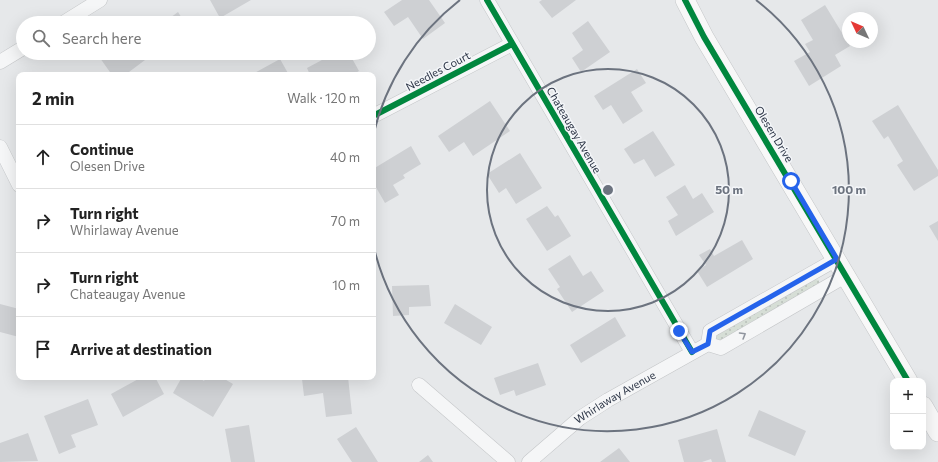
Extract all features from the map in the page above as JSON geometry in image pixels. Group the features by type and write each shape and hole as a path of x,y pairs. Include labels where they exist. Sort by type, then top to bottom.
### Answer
{"street":[{"path":"74,16 100,0"},
{"name":"Chateaugay Avenue","path":"487,0 692,352"},
{"name":"Olesen Drive","path":"685,0 704,37 847,275 906,378"},
{"name":"Needles Court","path":"376,114 512,44"},
{"path":"0,62 16,52"},
{"path":"0,147 16,179"},
{"path":"837,259 710,331 708,344 722,348 847,275"},
{"name":"Whirlaway Avenue","path":"529,462 580,418 708,344"},
{"path":"419,385 508,462"},
{"path":"926,411 938,432"}],"shaded area":[{"path":"815,279 819,280 819,284 717,343 714,337 716,335"}],"building":[{"path":"210,0 251,0 223,16 219,16"},
{"path":"402,0 429,0 445,23 423,39 408,17 394,26 384,12"},
{"path":"542,0 576,0 552,18 539,2"},
{"path":"825,5 842,33 842,48 847,48 835,55 841,66 809,86 794,61 810,52 805,44 813,40 801,20"},
{"path":"178,12 181,16 173,16"},
{"path":"588,21 610,52 581,72 572,58 583,50 572,33"},
{"path":"101,60 145,60 129,72 110,72"},
{"path":"281,60 287,72 256,72"},
{"path":"322,60 353,60 359,71 309,72 307,68"},
{"path":"637,69 646,83 631,92 643,111 623,124 611,105 603,110 594,96"},
{"path":"490,101 510,131 473,156 464,142 449,152 438,136"},
{"path":"898,105 938,170 938,176 914,191 897,165 903,161 888,136 884,139 872,121"},
{"path":"653,131 675,165 655,177 644,159 634,164 624,149"},
{"path":"411,146 421,164 403,175 405,178 393,185 399,195 385,203 376,187 376,167"},
{"path":"520,153 542,188 516,204 506,188 499,193 487,174"},
{"path":"685,185 693,199 702,193 714,212 676,236 668,221 678,215 666,197"},
{"path":"547,206 555,217 558,215 571,236 547,251 526,219"},
{"path":"938,221 938,241 929,226"},
{"path":"742,240 753,259 707,287 697,271 706,265 699,255 710,249 714,256"},
{"path":"570,255 583,276 591,271 604,291 572,312 557,289 560,287 548,269"},
{"path":"429,285 431,306 409,307 409,315 393,316 392,286"},
{"path":"0,304 16,308 16,336 0,332"},
{"path":"455,304 492,327 481,345 444,323"},
{"path":"615,317 626,336 581,363 570,345"},
{"path":"538,363 546,385 516,396 514,390 500,395 494,378"},
{"path":"137,380 157,380 164,394 123,417 111,394"},
{"path":"180,380 226,380 233,384 213,417 173,393"},
{"path":"302,380 348,380 352,414 326,417 323,393 304,396"},
{"path":"88,399 98,425 71,435 76,447 59,454 44,416"},
{"path":"759,410 806,431 795,456 748,436"},
{"path":"249,425 255,462 231,462 225,429"},
{"path":"356,427 378,462 352,462 337,439"},
{"path":"717,429 726,462 712,462 711,459 702,462 684,462 678,440"},
{"path":"28,433 38,461 0,462 0,443"},
{"path":"619,448 630,462 600,462"},
{"path":"428,455 433,462 419,462"}],"cycle path":[{"path":"487,0 692,352"},
{"path":"685,0 704,37 906,378"},
{"path":"376,114 512,44"}],"route":[{"path":"679,331 692,352 708,344 710,331 837,259 791,181"}]}
